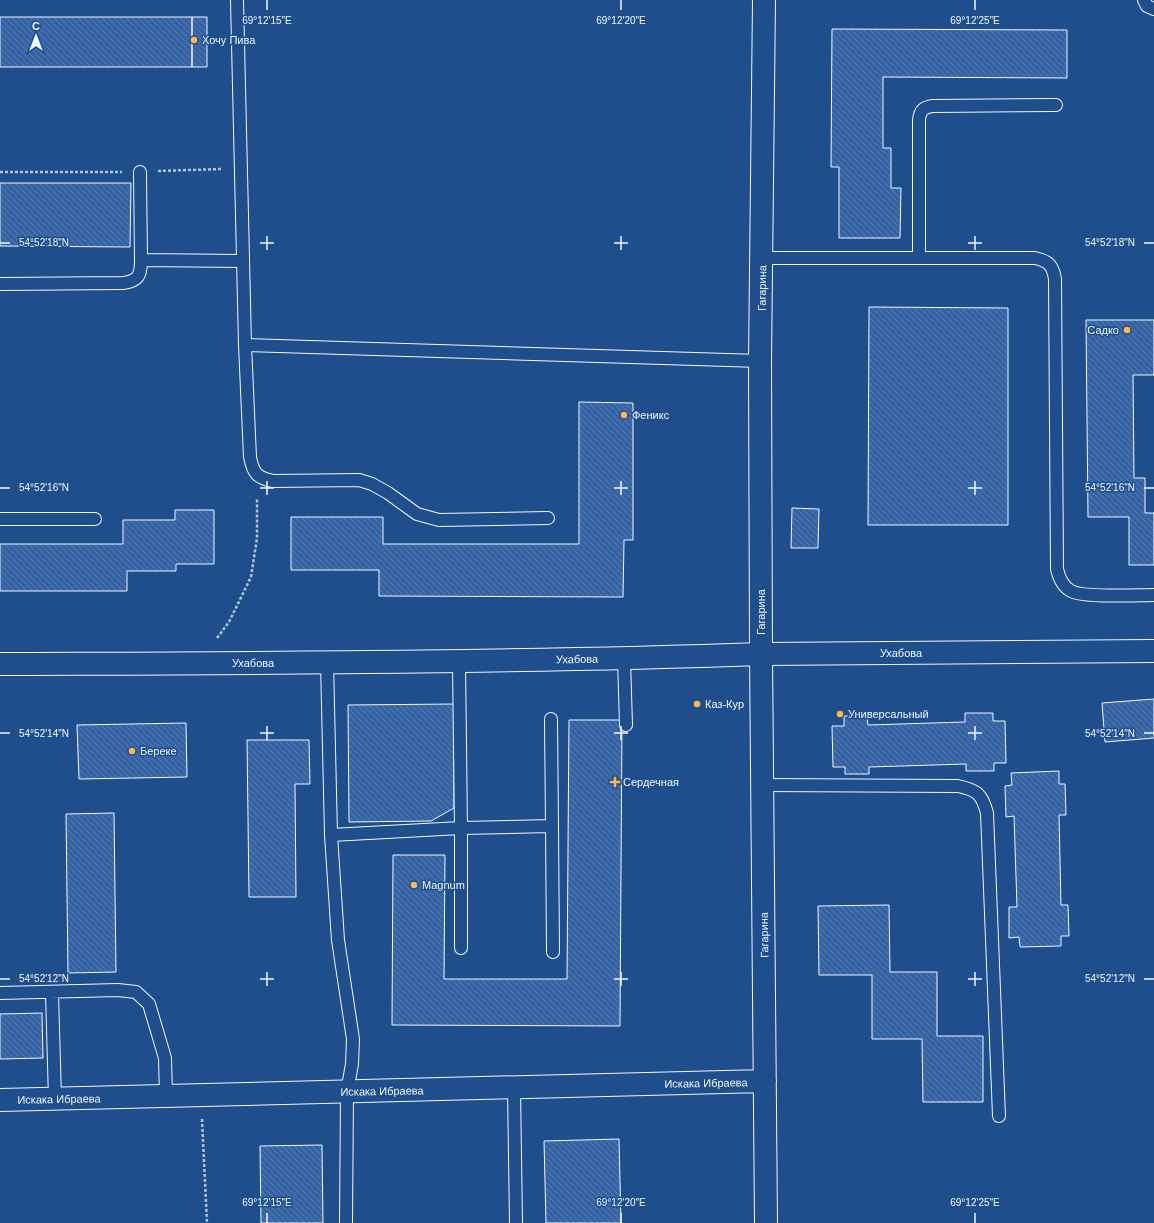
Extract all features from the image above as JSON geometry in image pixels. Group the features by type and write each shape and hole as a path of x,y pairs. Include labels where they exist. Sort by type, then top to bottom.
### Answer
{"street":[{"name":"Гагарина","path":"764,0 760,361 766,1223"},
{"name":"Ухабова","path":"0,664 459,661 624,659 761,654 1154,651"},
{"name":"Искака Ибраева","path":"0,1100 765,1081"}],"lane":[{"path":"237,0 245,345 250,457 252,467 257,475 264,480 359,480 372,484 388,493 417,514 439,520 548,518"},
{"path":"1144,0 1148,6 1154,9"},
{"path":"919,257 919,120 922,109 933,106 1056,105"},
{"path":"0,284 127,283 137,278 141,270 140,172"},
{"path":"762,258 1035,258 1044,260 1049,264 1054,271 1055,280 1057,569 1059,578 1064,586 1072,592 1084,595 1154,595"},
{"path":"141,260 243,261"},
{"path":"245,345 760,361"},
{"path":"0,519 95,519"},
{"path":"624,659 626,725"},
{"path":"459,661 461,948"},
{"path":"327,662 331,835 338,940 353,1039 352,1064 347,1092 346,1223"},
{"path":"550,719 553,952"},
{"path":"762,785 958,786 968,788 978,793 984,801 987,813 999,1116"},
{"path":"331,835 461,828 552,826"},
{"path":"0,993 52,993 118,990 136,992 149,1004 165,1058 166,1096"},
{"path":"52,993 55,1099"},
{"path":"514,1088 516,1223"}],"path":[{"path":"199,663 229,622 250,577 257,538 257,475"},
{"path":"201,1095 207,1223"}],"building":[{"path":"0,17 192,17 192,67 0,67"},
{"path":"192,17 207,17 207,67 192,67"},
{"path":"832,29 1067,30 1067,78 883,77 883,148 891,148 891,188 901,188 900,238 839,238 839,167 831,167"},
{"path":"0,183 131,183 130,247 0,246"},
{"path":"869,307 1008,308 1008,525 868,525"},
{"path":"1086,320 1154,320 1154,375 1133,375 1134,478 1145,478 1145,513 1154,513 1154,565 1129,565 1129,517 1088,517"},
{"path":"579,402 633,403 633,540 624,540 623,597 379,596 379,570 291,570 291,517 383,517 383,544 579,544"},
{"path":"792,508 819,509 818,548 791,548"},
{"path":"175,510 214,510 214,564 176,564 176,571 127,571 127,591 0,591 0,544 123,544 123,520 175,520"},
{"path":"1154,699 1154,738 1105,742 1102,703"},
{"path":"454,704 454,808 431,821 349,822 348,705"},
{"path":"965,713 993,713 993,721 1005,721 1006,763 994,763 994,771 966,771 966,764 869,767 869,774 845,774 845,767 833,767 832,726 844,726 844,716 867,716 868,725 965,722"},
{"path":"569,720 622,720 620,1026 392,1025 393,855 445,855 444,979 567,979"},
{"name":"Береке","path":"186,723 187,777 79,779 77,725"},
{"path":"247,740 309,740 310,784 295,784 296,897 249,897"},
{"path":"1059,771 1059,784 1065,784 1066,815 1059,815 1061,905 1068,905 1069,936 1061,936 1061,946 1020,947 1019,937 1009,938 1009,907 1017,907 1014,816 1006,817 1005,786 1012,785 1011,773"},
{"path":"114,813 116,972 68,973 66,814"},
{"path":"889,905 890,972 937,972 937,1036 983,1036 983,1102 923,1102 922,1039 872,1039 872,975 819,975 818,906"},
{"path":"42,1013 43,1058 0,1059 0,1014"},
{"path":"619,1139 621,1223 546,1223 544,1141"},
{"path":"322,1145 323,1223 261,1223 260,1146"}],"place":[{"name":"Хочу Пива","path":"194,40"},
{"name":"Садко","path":"1127,330"},
{"name":"Феникс","path":"624,415"},
{"name":"Каз-Кур","path":"697,704"},
{"name":"Универсальный","path":"840,714"},
{"name":"Береке","path":"132,751"},
{"name":"Сердечная","path":"615,782"},
{"name":"Magnum","path":"414,885"}]}
